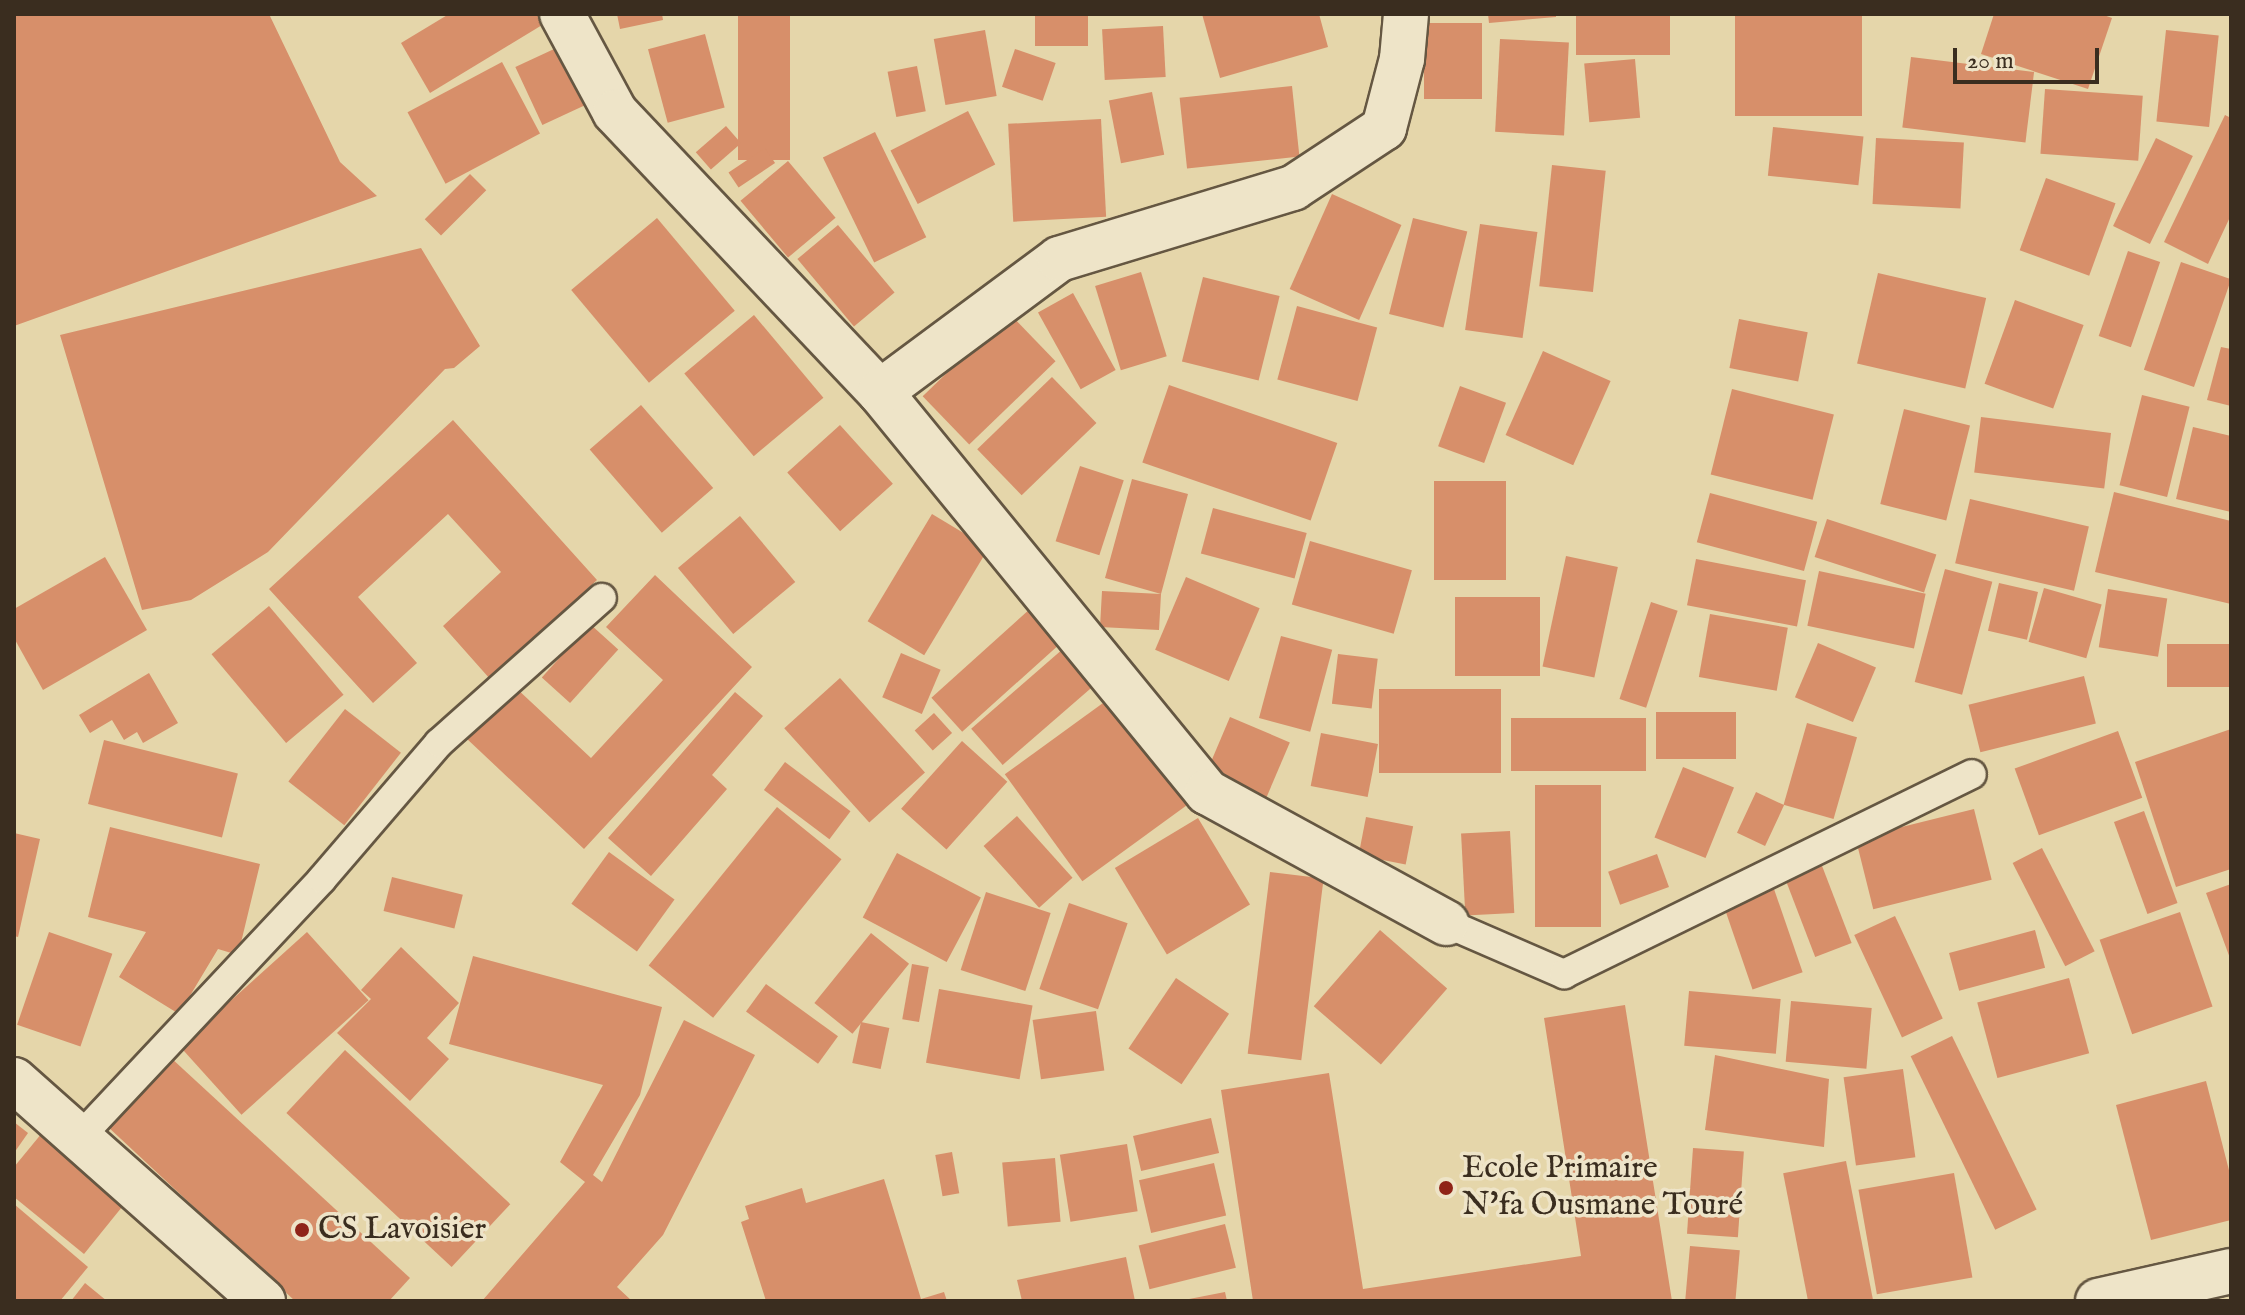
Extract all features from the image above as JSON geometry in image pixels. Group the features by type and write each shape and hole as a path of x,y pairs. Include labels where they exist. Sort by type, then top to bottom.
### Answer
{"street":[{"path":"562,14 615,112 880,392 1207,792 1446,923"},
{"path":"880,392 1059,259 1293,188 1384,128 1402,59 1406,14"},
{"path":"14,1080 263,1301"},
{"path":"2098,1301 2231,1271"}],"lane":[{"path":"79,1138 322,879 439,743 602,598"},
{"path":"1446,923 1564,974 1972,774"}],"building":[{"path":"14,14 269,14 340,162 377,196 14,326"},
{"path":"449,14 548,14 552,19 430,93 401,43"},
{"path":"617,14 662,14 663,20 620,29"},
{"path":"738,14 790,14 790,160 738,160"},
{"path":"1035,14 1088,14 1088,46 1035,46"},
{"path":"1202,14 1319,14 1328,47 1220,78"},
{"path":"1488,14 1556,14 1556,17 1489,23"},
{"path":"1576,14 1670,14 1670,55 1576,55"},
{"path":"1735,14 1862,14 1862,116 1735,116"},
{"path":"1994,14 2101,14 2112,18 2088,89 1981,54"},
{"path":"1424,23 1482,23 1482,99 1424,99"},
{"path":"1163,26 1166,77 1105,80 1102,29"},
{"path":"985,30 997,96 945,105 934,39"},
{"path":"2166,30 2219,36 2209,127 2156,121"},
{"path":"705,34 725,107 668,123 648,49"},
{"path":"1500,39 1569,43 1564,135 1495,132"},
{"path":"567,43 594,101 542,125 515,67"},
{"path":"1015,49 1056,63 1043,101 1002,87"},
{"path":"1911,57 2034,72 2025,143 1902,127"},
{"path":"1635,59 1640,118 1589,122 1584,63"},
{"path":"502,62 540,134 446,184 408,112"},
{"path":"917,66 926,111 896,117 888,72"},
{"path":"1292,86 1299,157 1187,168 1180,98"},
{"path":"2045,89 2143,96 2138,161 2040,154"},
{"path":"1152,92 1164,155 1121,163 1109,100"},
{"path":"968,111 995,164 918,204 890,150"},
{"path":"2225,115 2231,118 2231,215 2208,264 2164,242"},
{"path":"1101,119 1106,217 1013,222 1008,124"},
{"path":"726,126 741,143 711,170 696,152"},
{"path":"1773,127 1864,137 1858,185 1768,176"},
{"path":"875,132 926,237 874,263 823,157"},
{"path":"1876,138 1964,143 1960,209 1873,204"},
{"path":"2156,138 2193,156 2150,244 2113,226"},
{"path":"765,148 775,163 739,188 729,173"},
{"path":"788,161 836,218 788,258 741,201"},
{"path":"1552,165 1606,171 1593,292 1539,286"},
{"path":"470,174 486,190 441,236 425,219"},
{"path":"2046,178 2116,203 2089,276 2020,250"},
{"path":"1332,194 1401,225 1359,320 1290,289"},
{"path":"657,218 735,311 649,383 571,290"},
{"path":"1413,218 1467,232 1443,328 1389,314"},
{"path":"1480,224 1537,232 1523,338 1465,330"},
{"path":"838,225 895,292 854,326 797,259"},
{"path":"421,248 480,346 454,368 445,369 268,552 191,600 142,610 60,335"},
{"path":"2128,251 2160,262 2131,347 2099,336"},
{"path":"2181,262 2231,279 2194,387 2144,370"},
{"path":"1141,272 1167,356 1121,370 1095,286"},
{"path":"1878,273 1986,298 1965,389 1857,364"},
{"path":"1203,277 1280,296 1259,381 1182,361"},
{"path":"1073,293 1116,370 1081,389 1038,312"},
{"path":"2015,300 2084,325 2053,409 1985,384"},
{"path":"1297,306 1377,327 1358,401 1277,379"},
{"path":"1009,313 1056,361 969,445 923,396"},
{"path":"754,315 823,398 754,456 684,373"},
{"path":"1739,319 1808,332 1798,381 1729,368"},
{"path":"2221,347 2231,349 2231,406 2207,400"},
{"path":"1543,351 1611,381 1573,465 1506,435"},
{"path":"1052,377 1096,423 1022,495 977,449"},
{"path":"1169,385 1337,443 1311,520 1142,463"},
{"path":"1460,386 1506,403 1484,463 1438,446"},
{"path":"1732,389 1834,414 1813,500 1711,474"},
{"path":"2142,395 2190,407 2167,497 2120,485"},
{"path":"641,405 713,488 662,533 590,450"},
{"path":"1904,409 1970,425 1946,521 1880,504"},
{"path":"1981,417 2111,433 2104,489 1974,473"},
{"path":"453,420 597,580 490,679 443,626 501,572 448,514 358,597 417,663 373,703 269,589"},
{"path":"840,425 893,484 840,531 787,473"},
{"path":"2193,427 2231,436 2231,512 2176,499"},
{"path":"1080,466 1124,480 1099,555 1056,541"},
{"path":"1132,479 1188,494 1161,594 1105,578"},
{"path":"1434,481 1506,481 1506,580 1434,580"},
{"path":"2114,492 2231,521 2231,604 2095,572"},
{"path":"1710,493 1817,522 1804,571 1697,542"},
{"path":"1970,499 2089,526 2074,591 1955,563"},
{"path":"1213,508 1307,533 1295,579 1201,553"},
{"path":"932,514 989,548 924,655 868,621"},
{"path":"740,516 795,582 733,634 678,568"},
{"path":"1827,519 1936,555 1924,593 1815,557"},
{"path":"1310,541 1412,570 1394,634 1292,604"},
{"path":"1566,556 1618,567 1594,678 1543,667"},
{"path":"105,557 147,630 43,690 14,638 14,609"},
{"path":"1696,559 1806,580 1797,627 1687,605"},
{"path":"1945,569 1992,582 1962,695 1915,682"},
{"path":"1819,571 1926,594 1914,648 1807,626"},
{"path":"655,575 752,667 584,849 466,738 515,687 591,758 663,680 606,627"},
{"path":"1186,577 1260,608 1229,681 1155,650"},
{"path":"1999,583 2038,592 2027,640 1988,631"},
{"path":"2044,588 2102,605 2086,658 2029,642"},
{"path":"2108,589 2167,598 2158,657 2099,647"},
{"path":"1102,591 1161,594 1159,630 1100,627"},
{"path":"1455,597 1540,597 1540,676 1455,676"},
{"path":"1651,602 1678,611 1646,708 1619,699"},
{"path":"269,606 344,695 286,743 212,654"},
{"path":"1031,608 1062,642 962,732 931,698"},
{"path":"1710,614 1788,628 1777,691 1699,677"},
{"path":"590,624 618,649 570,703 542,678"},
{"path":"1281,636 1332,650 1310,732 1259,718"},
{"path":"1818,643 1876,668 1853,722 1795,697"},
{"path":"2167,644 2231,644 2231,687 2167,687"},
{"path":"1064,648 1095,684 1003,765 971,729"},
{"path":"901,653 941,670 922,714 882,697"},
{"path":"1338,654 1378,659 1372,709 1332,704"},
{"path":"149,673 178,723 143,743 137,732 124,740 112,720 90,733 79,715"},
{"path":"2084,676 2096,724 1980,752 1969,705"},
{"path":"840,678 925,772 869,823 784,728"},
{"path":"1379,689 1501,689 1501,773 1379,773"},
{"path":"735,692 763,716 712,775 727,789 651,876 608,838"},
{"path":"1114,695 1192,802 1082,881 1005,774"},
{"path":"345,709 401,753 344,825 288,781"},
{"path":"1656,712 1736,712 1736,759 1656,759"},
{"path":"934,713 952,733 933,750 915,730"},
{"path":"1230,717 1290,742 1266,799 1206,773"},
{"path":"1511,718 1646,718 1646,771 1511,771"},
{"path":"1807,723 1857,737 1834,819 1784,805"},
{"path":"2231,729 2231,869 2176,887 2135,762"},
{"path":"2118,731 2142,798 2039,835 2015,769"},
{"path":"1321,733 1378,744 1368,797 1311,786"},
{"path":"104,740 238,773 222,837 88,804"},
{"path":"962,741 1007,782 946,849 901,809"},
{"path":"785,762 850,811 829,839 764,790"},
{"path":"1683,767 1734,788 1706,858 1655,837"},
{"path":"1535,785 1601,785 1601,927 1535,927"},
{"path":"1756,792 1784,805 1765,846 1737,833"},
{"path":"777,807 842,859 713,1018 649,966"},
{"path":"1974,809 1992,880 1873,909 1856,839"},
{"path":"2144,811 2178,903 2147,914 2114,822"},
{"path":"1017,816 1073,878 1039,908 984,846"},
{"path":"1366,817 1413,826 1406,864 1359,855"},
{"path":"1198,818 1250,905 1167,955 1115,868"},
{"path":"110,827 260,864 238,955 218,949 179,1014 119,977 146,932 88,917"},
{"path":"1510,831 1514,913 1465,915 1461,834"},
{"path":"14,833 40,839 18,937 14,936"},
{"path":"2042,848 2095,951 2065,966 2013,863"},
{"path":"609,852 675,900 637,951 571,904"},
{"path":"897,853 981,898 947,962 863,917"},
{"path":"1657,854 1669,887 1620,905 1608,872"},
{"path":"1819,858 1852,943 1815,957 1783,872"},
{"path":"1270,872 1324,879 1301,1060 1248,1054"},
{"path":"392,877 463,895 454,929 384,911"},
{"path":"2231,884 2231,961 2206,893"},
{"path":"1774,889 1803,972 1753,989 1724,906"},
{"path":"986,892 1051,913 1025,991 961,970"},
{"path":"1069,903 1128,923 1098,1009 1039,989"},
{"path":"2180,912 2213,1007 2132,1034 2100,940"},
{"path":"1895,916 1943,1018 1902,1037 1854,935"},
{"path":"1380,930 1447,988 1381,1065 1314,1006"},
{"path":"2035,930 2045,968 1959,991 1949,953"},
{"path":"49,932 112,954 80,1046 17,1025"},
{"path":"307,932 369,1000 241,1115 180,1046"},
{"path":"871,933 909,964 852,1034 814,1003"},
{"path":"401,947 459,1003 427,1038 449,1059 410,1101 337,1033 371,999 361,990"},
{"path":"473,956 662,1007 640,1095 593,1175 602,1182 684,1020 755,1055 663,1235 617,1287 632,1301 482,1301 585,1182 560,1162 603,1085 449,1044"},
{"path":"912,964 929,967 919,1022 902,1019"},
{"path":"1176,978 1229,1014 1182,1084 1128,1048"},
{"path":"2069,978 2089,1053 1997,1078 1977,1003"},
{"path":"766,984 838,1036 818,1064 746,1012"},
{"path":"939,989 1033,1005 1020,1079 926,1063"},
{"path":"1689,991 1781,999 1776,1054 1684,1046"},
{"path":"1791,1001 1872,1008 1866,1069 1786,1062"},
{"path":"1625,1005 1672,1301 1253,1301 1221,1090 1329,1073 1363,1289 1581,1256 1544,1018"},
{"path":"1096,1011 1104,1070 1041,1079 1033,1020"},
{"path":"861,1022 889,1028 881,1069 852,1063"},
{"path":"1952,1036 2037,1209 1995,1230 1911,1056"},
{"path":"345,1050 510,1204 452,1267 286,1113"},
{"path":"1715,1055 1829,1079 1824,1147 1705,1130"},
{"path":"170,1057 410,1278 389,1301 295,1301 107,1126"},
{"path":"1903,1069 1915,1157 1856,1165 1844,1077"},
{"path":"2206,1081 2231,1178 2231,1220 2151,1240 2116,1105"},
{"path":"1211,1118 1219,1153 1141,1171 1133,1136"},
{"path":"14,1122 28,1133 14,1153"},
{"path":"42,1133 126,1202 84,1254 14,1197 14,1167"},
{"path":"1127,1144 1138,1211 1070,1222 1060,1155"},
{"path":"1693,1148 1744,1152 1738,1237 1687,1234"},
{"path":"952,1152 959,1193 943,1196 935,1155"},
{"path":"1055,1158 1061,1222 1008,1226 1002,1163"},
{"path":"1846,1161 1873,1299 1808,1301 1783,1173"},
{"path":"1214,1163 1226,1216 1151,1233 1139,1180"},
{"path":"1954,1173 1972,1277 1877,1294 1858,1190"},
{"path":"884,1179 921,1299 944,1292 947,1301 766,1301 741,1222 749,1219 745,1206 802,1188 806,1203"},
{"path":"14,1204 88,1267 60,1301 14,1301"},
{"path":"1225,1224 1236,1268 1150,1289 1139,1246"},
{"path":"1690,1246 1740,1250 1735,1301 1685,1301"},
{"path":"1126,1257 1135,1301 1022,1301 1017,1280"},
{"path":"85,1283 107,1301 71,1301"},
{"path":"1225,1292 1227,1301 1184,1301 1184,1300"}],"place":[{"name":"Ecole Primaire N'fa Ousmane Touré","path":"1446,1188"},
{"name":"CS Lavoisier","path":"302,1230"}]}
